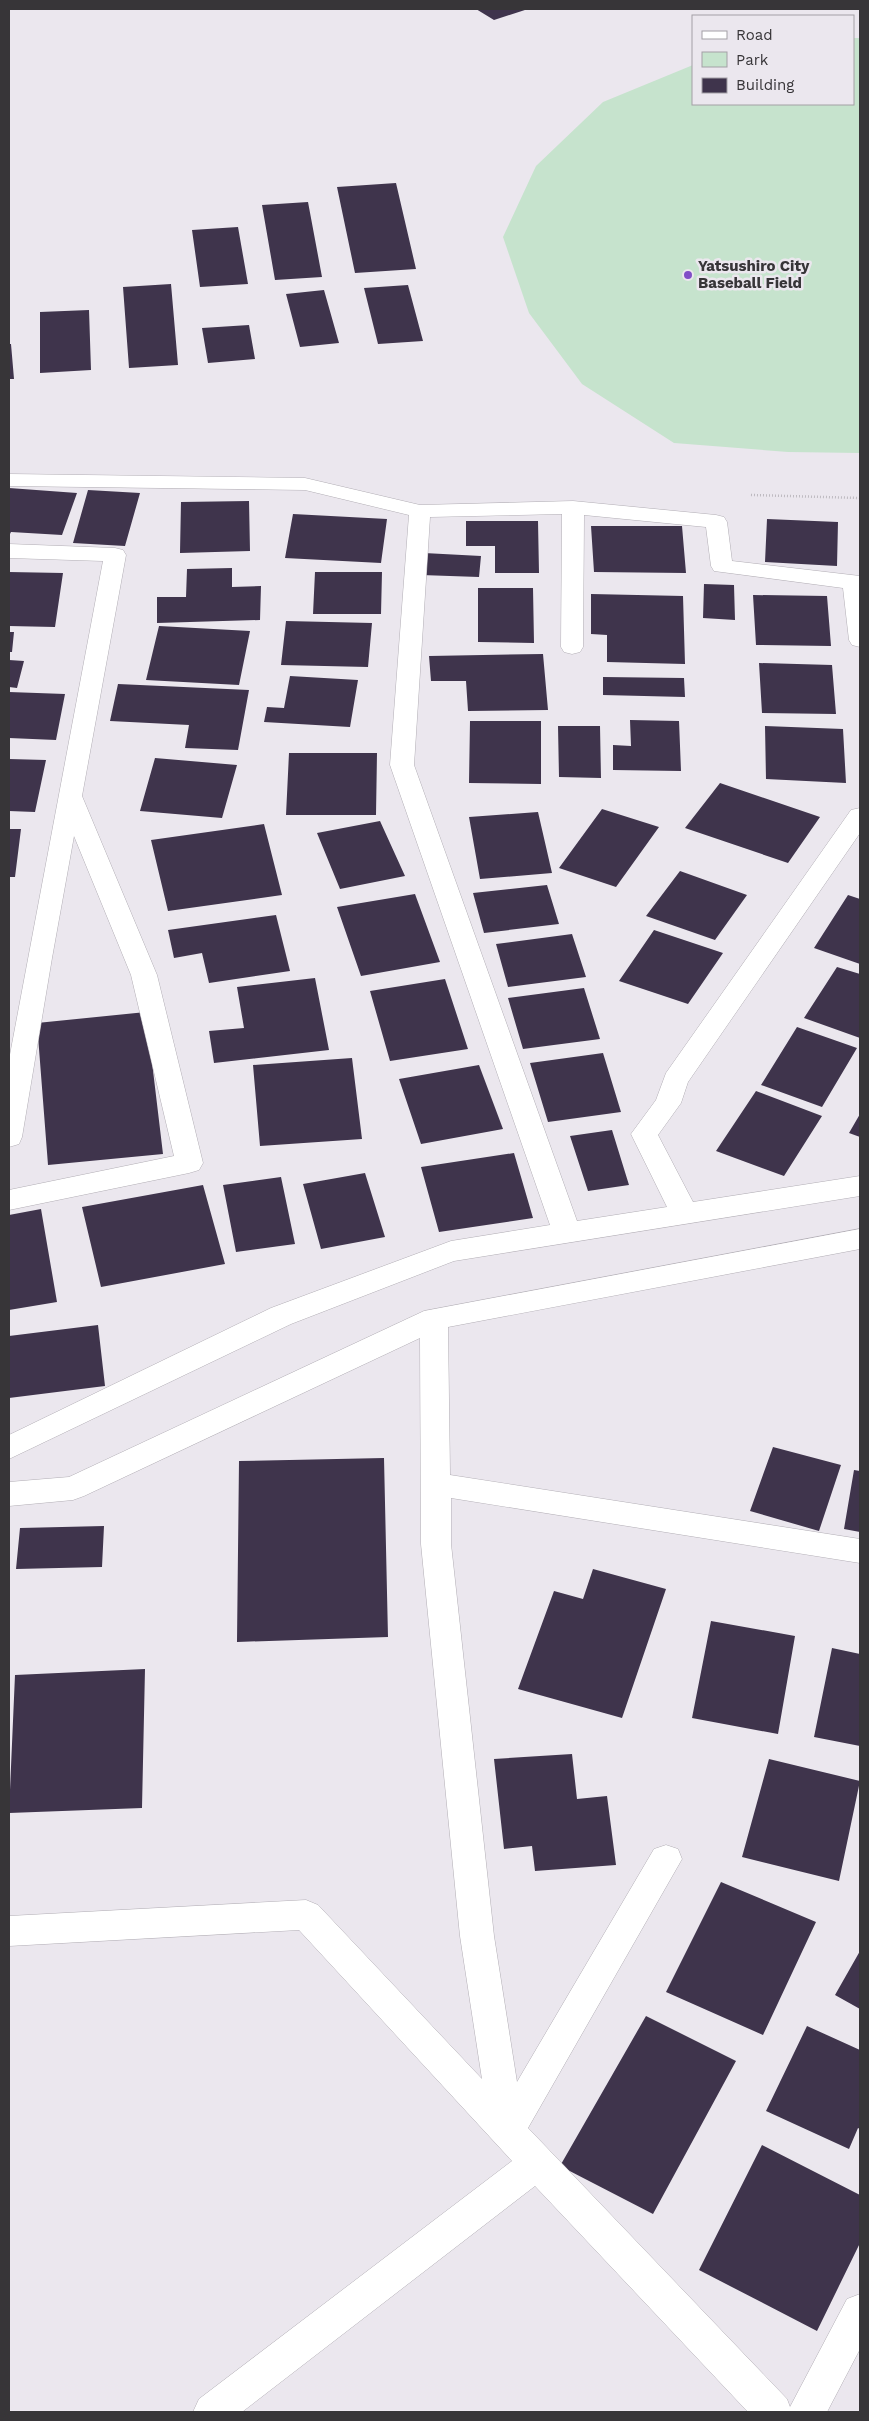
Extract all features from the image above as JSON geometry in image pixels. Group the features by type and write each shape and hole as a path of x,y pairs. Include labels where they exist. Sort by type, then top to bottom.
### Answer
{"street":[{"path":"9,480 305,484 420,511 573,507 716,522 722,566 857,582 860,640"},
{"path":"572,647 573,507"},
{"path":"420,511 402,765 568,1233"},
{"path":"9,551 115,555 38,958 9,1137"},
{"path":"9,1200 189,1162 144,975 70,796"},
{"path":"685,1214 644,1134 668,1103 675,1080 860,816"},
{"path":"9,1448 290,1312 451,1251 860,1186"},
{"path":"9,1494 73,1488 434,1319 860,1238"},
{"path":"434,1319 436,1544 477,1936 507,2131"},
{"path":"434,1484 860,1551"},
{"path":"507,2131 666,1858"},
{"path":"9,1931 306,1915 537,2163 774,2412"},
{"path":"212,2412 537,2163"},
{"path":"807,2412 860,2312"}],"green space":[{"name":"Yatsushiro City Baseball Field","path":"854,38 860,38 860,453 788,452 674,443 582,384 529,313 503,237 536,166 603,102 692,65 692,105 854,105"}],"building":[{"path":"476,9 528,9 494,20"},
{"path":"396,183 416,269 355,273 337,187"},
{"path":"308,202 322,277 275,280 262,205"},
{"path":"238,227 248,284 200,287 192,230"},
{"path":"171,284 178,365 129,368 123,287"},
{"path":"408,285 423,341 378,344 364,288"},
{"path":"324,290 339,343 300,347 286,294"},
{"path":"89,310 91,370 40,373 40,312"},
{"path":"249,325 255,359 208,363 202,328"},
{"path":"9,344 11,344 14,379 9,379"},
{"path":"9,488 77,493 62,535 11,532 9,536"},
{"path":"88,490 140,493 125,546 73,543"},
{"path":"249,501 250,551 180,553 181,502"},
{"path":"293,514 387,519 381,563 285,558"},
{"path":"767,519 838,522 837,566 765,562"},
{"path":"466,521 538,521 539,573 495,573 495,546 466,546"},
{"path":"591,526 682,526 686,573 594,572"},
{"path":"424,553 481,556 479,577 421,575"},
{"path":"232,568 232,587 261,586 260,620 157,623 157,597 186,597 187,569"},
{"path":"9,572 63,573 55,627 9,626"},
{"path":"315,572 382,572 381,614 313,614"},
{"path":"704,584 734,585 735,620 703,618"},
{"path":"478,588 533,588 534,643 478,642"},
{"path":"591,594 683,596 685,664 607,662 607,635 591,634"},
{"path":"753,595 827,596 831,646 756,645"},
{"path":"286,621 372,623 368,667 281,665"},
{"path":"159,626 250,631 239,685 146,680"},
{"path":"9,632 14,632 12,652 9,652"},
{"path":"543,654 548,710 468,711 466,681 431,681 429,656"},
{"path":"9,660 24,661 17,688 9,687"},
{"path":"759,663 832,665 836,714 762,713"},
{"path":"290,676 358,680 350,727 264,722 267,707 284,708"},
{"path":"603,677 684,678 685,697 603,695"},
{"path":"118,684 249,690 238,750 185,748 189,725 110,721"},
{"path":"9,692 65,694 56,740 9,738"},
{"path":"630,720 679,721 681,771 613,770 613,745 631,746"},
{"path":"470,721 541,721 541,784 469,783"},
{"path":"558,726 600,726 601,778 559,777"},
{"path":"765,726 843,729 846,783 766,779"},
{"path":"289,753 377,753 376,815 286,815"},
{"path":"155,758 237,765 222,818 140,811"},
{"path":"9,759 46,760 35,812 9,811"},
{"path":"720,783 820,817 788,863 685,828"},
{"path":"602,809 659,827 616,887 559,868"},
{"path":"538,812 552,873 480,879 469,817"},
{"path":"380,821 405,876 340,889 317,833"},
{"path":"264,824 282,895 168,911 151,840"},
{"path":"9,829 21,829 15,877 9,877"},
{"path":"680,871 747,895 715,940 646,916"},
{"path":"547,885 559,924 484,933 473,893"},
{"path":"415,894 440,962 361,976 337,907"},
{"path":"848,895 860,899 860,964 814,948"},
{"path":"276,915 290,971 209,983 202,953 174,958 168,930"},
{"path":"654,930 723,953 688,1004 619,981"},
{"path":"572,934 586,977 508,987 496,944"},
{"path":"837,967 860,974 860,1038 804,1018"},
{"path":"315,978 329,1050 214,1063 209,1031 244,1028 237,987"},
{"path":"445,979 468,1049 390,1061 370,991"},
{"path":"584,988 600,1039 523,1049 508,998"},
{"path":"146,1012 163,1154 48,1165 37,1023"},
{"path":"797,1027 857,1048 822,1107 761,1085"},
{"path":"603,1053 621,1112 548,1122 530,1063"},
{"path":"352,1058 362,1139 260,1146 253,1065"},
{"path":"479,1065 503,1129 421,1144 399,1079"},
{"path":"756,1091 822,1116 784,1176 716,1151"},
{"path":"860,1114 860,1137 849,1133"},
{"path":"612,1130 629,1185 588,1191 570,1136"},
{"path":"514,1153 533,1218 439,1232 421,1167"},
{"path":"365,1173 385,1237 321,1249 303,1184"},
{"path":"281,1177 295,1244 236,1252 223,1185"},
{"path":"203,1185 225,1264 101,1287 82,1207"},
{"path":"41,1209 57,1302 9,1310 9,1215"},
{"path":"98,1325 105,1386 9,1398 9,1336"},
{"path":"773,1447 841,1465 819,1531 750,1511"},
{"path":"384,1458 388,1637 237,1642 239,1461"},
{"path":"854,1470 860,1471 860,1532 844,1529"},
{"path":"104,1526 102,1567 16,1569 20,1528"},
{"path":"593,1569 666,1589 622,1718 518,1689 554,1591 583,1599"},
{"path":"711,1621 795,1636 778,1734 692,1718"},
{"path":"832,1648 860,1654 860,1746 814,1737"},
{"path":"145,1669 142,1808 9,1813 15,1675"},
{"path":"572,1754 577,1799 607,1796 616,1865 535,1871 532,1846 504,1849 494,1759"},
{"path":"769,1759 860,1781 839,1881 742,1857"},
{"path":"721,1882 816,1922 763,2035 666,1992"},
{"path":"860,1951 860,2009 835,1995"},
{"path":"646,2016 736,2061 653,2214 560,2166"},
{"path":"807,2026 860,2050 860,2129 858,2128 849,2149 766,2111"},
{"path":"762,2145 860,2195 860,2243 817,2331 699,2270"}],"place":[{"name":"Yatsushiro City Baseball Field","path":"688,275"}]}
